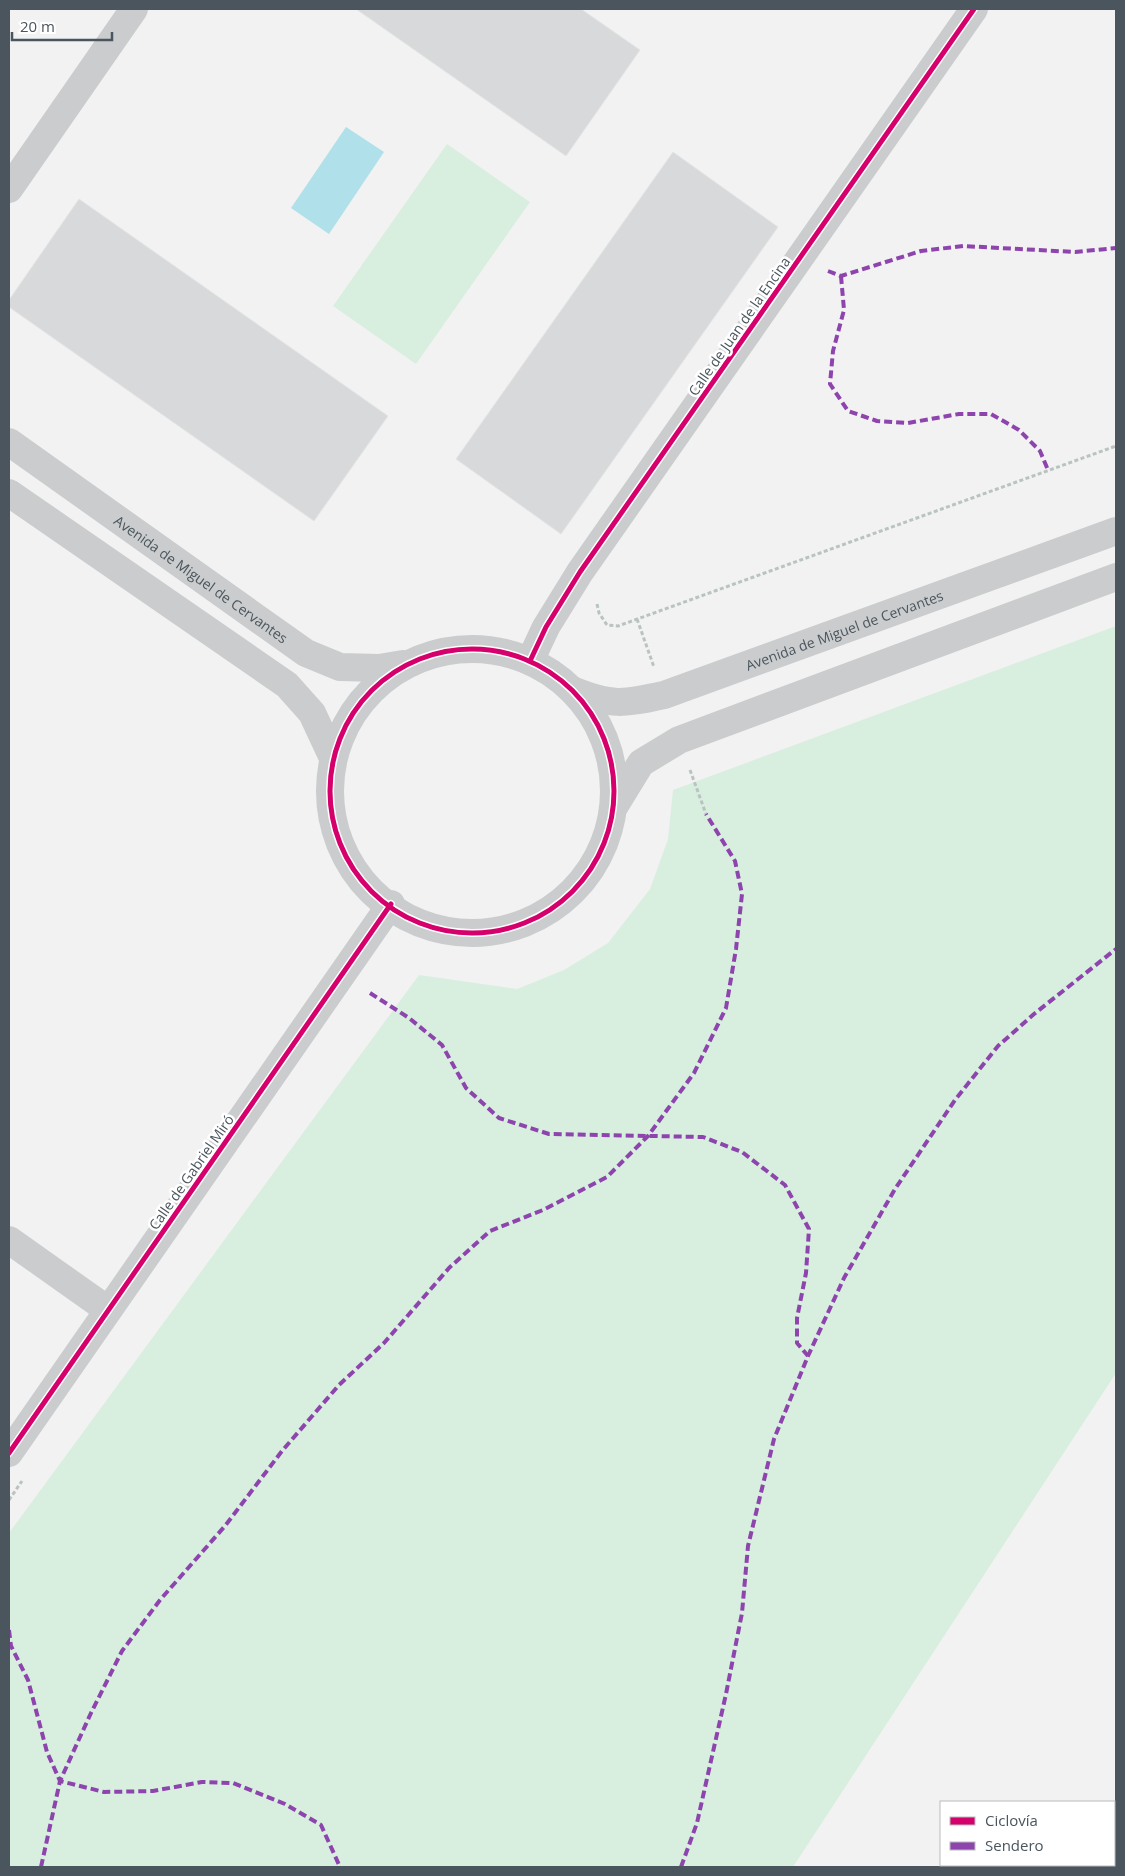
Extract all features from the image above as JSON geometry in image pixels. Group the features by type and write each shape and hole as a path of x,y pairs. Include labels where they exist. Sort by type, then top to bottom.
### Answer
{"street":[{"path":"9,189 134,9"},
{"name":"Calle de Juan de la Encina","path":"530,662 546,627 580,572 974,9"},
{"name":"Avenida de Miguel de Cervantes","path":"9,442 306,653 340,667 379,668 411,662"},
{"path":"9,493 287,685 312,712 333,758"},
{"name":"Avenida de Miguel de Cervantes","path":"570,689 600,702 630,703 664,695 1116,531"},
{"path":"614,807 611,757 586,704 544,666 491,648 443,650 411,662 384,677 351,714 333,758 329,791 342,850 367,887 417,923 458,933 504,930 538,918 580,885 598,858 614,807 641,763 679,740 1116,577"},
{"name":"Calle de Gabriel Miró","path":"9,1453 391,904"},
{"path":"9,1240 108,1310"}],"path":[{"path":"596,600 599,613 607,624 618,626 1116,446"}],"green space":[{"path":"447,144 530,202 416,364 333,306"},
{"path":"1116,626 1116,1373 793,1867 9,1867 9,1533 419,975 517,989 564,970 608,943 650,889 668,839 673,790"}],"water":[{"path":"346,127 384,152 329,234 291,208"}],"building":[{"path":"356,9 581,9 640,50 566,156"},
{"path":"673,152 778,227 561,534 456,459"},
{"path":"79,199 388,416 314,521 9,307 9,300"}],"marked path":[{"path":"828,271 841,276 921,251 963,246 1075,252 1116,248"},
{"path":"841,276 844,310 833,351 830,384 848,411 877,421 908,423 959,414 991,414 1019,430 1040,451 1048,470"},
{"path":"41,1867 60,1781 122,1651 160,1600 225,1526 282,1451 339,1385 384,1343 449,1268 490,1231 543,1210 607,1177 648,1136 694,1073 726,1008 736,949 742,894 735,861 706,814"},
{"path":"681,1867 697,1823 726,1694 742,1613 748,1546 774,1439 808,1356 844,1278 895,1189 955,1100 998,1046 1034,1014 1116,949"},
{"path":"370,993 409,1018 442,1045 466,1088 499,1118 549,1134 703,1137 742,1152 785,1185 809,1229 806,1273 797,1318 797,1343 808,1356"},
{"path":"9,1630 11,1646 28,1680 47,1752 60,1781 104,1792 153,1791 202,1782 233,1783 285,1804 321,1825 340,1867"}],"cycle path":[{"path":"530,661 546,627 580,572 974,9"},
{"path":"472,649 513,655 539,666 562,681 582,701 597,724 608,750 614,791 608,832 597,858 582,881 562,901 539,916 513,927 472,933 431,927 405,916 382,901 362,881 347,858 336,832 330,791 336,750 347,724 362,701 382,681 405,666 431,655 472,649"},
{"path":"9,1453 391,904"}]}
